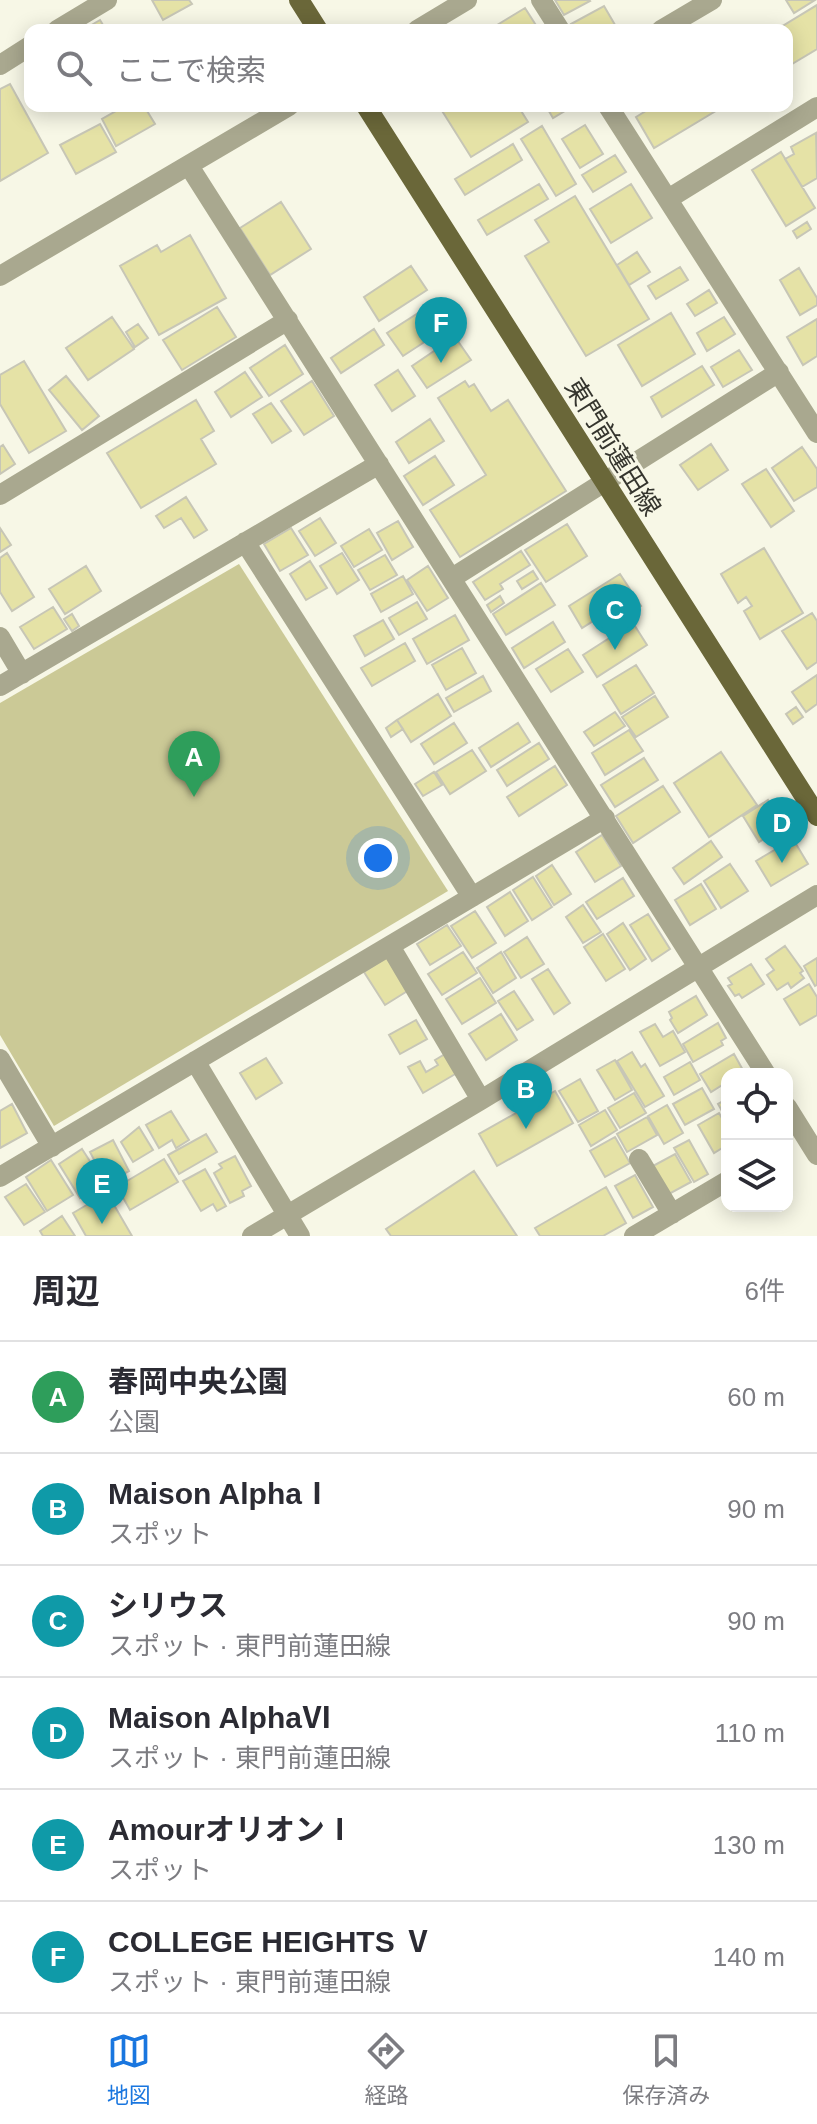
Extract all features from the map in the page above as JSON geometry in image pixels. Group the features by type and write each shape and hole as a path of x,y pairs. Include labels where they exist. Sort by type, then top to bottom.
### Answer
{"main road":[{"path":"299,0 314,24"},
{"name":"東門前蓮田線","path":"370,112 817,816"}],"street":[{"path":"63,24 79,7 107,0"},
{"path":"427,24 467,0"},
{"path":"541,0 556,24"},
{"path":"671,24 712,0"},
{"path":"0,65 24,50"},
{"path":"668,199 817,108"},
{"path":"0,276 279,112"},
{"path":"612,112 817,433"},
{"path":"189,166 762,1068"},
{"path":"0,495 288,320"},
{"path":"452,578 779,372"},
{"path":"0,686 379,464"},
{"path":"245,542 472,897"},
{"path":"0,637 22,674"},
{"path":"0,1177 605,818"},
{"path":"252,1236 817,895"},
{"path":"390,946 481,1100"},
{"path":"0,1059 52,1147"},
{"path":"195,1061 300,1236"},
{"path":"796,1141 817,1155"},
{"path":"639,1159 672,1214"},
{"path":"634,1236 721,1185"}],"shaded area":[{"path":"239,564 448,891 54,1126 0,1035 0,703"}],"building":[{"path":"152,0 189,0 192,4 163,20"},
{"path":"555,0 589,0 590,1 564,15"},
{"path":"786,0 815,0 794,13"},
{"path":"817,5 817,49 793,63 793,24 786,24"},
{"path":"604,6 614,24 571,24"},
{"path":"525,8 535,24 499,24"},
{"path":"10,84 48,153 0,181 0,89"},
{"path":"114,112 148,112 155,124 116,146 102,119"},
{"path":"443,112 522,112 528,122 471,157"},
{"path":"550,112 563,112 553,118"},
{"path":"644,112 714,112 654,148 636,117"},
{"path":"100,124 116,152 76,174 60,145"},
{"path":"585,125 603,154 580,168 562,139"},
{"path":"542,126 576,184 556,196 521,139"},
{"path":"816,133 817,178 802,187 785,159 794,154 791,147"},
{"path":"513,144 522,160 465,195 455,179"},
{"path":"781,152 815,208 786,226 752,170"},
{"path":"615,155 626,172 593,192 582,175"},
{"path":"539,184 548,199 487,235 478,220"},
{"path":"631,184 652,218 611,243 590,209"},
{"path":"575,196 649,319 586,356 525,256 549,242 535,220"},
{"path":"281,202 311,249 270,275 240,228"},
{"path":"807,222 811,229 797,238 793,231"},
{"path":"190,235 226,298 159,335 120,266 157,245 161,252"},
{"path":"637,252 650,272 629,285 617,265"},
{"path":"411,266 427,290 379,321 364,297"},
{"path":"680,267 688,280 656,299 648,286"},
{"path":"799,268 817,298 817,305 800,315 780,280"},
{"path":"709,290 717,303 695,316 687,304"},
{"path":"434,303 449,326 403,356 387,333"},
{"path":"217,307 236,337 182,370 163,340"},
{"path":"671,313 695,354 642,386 618,345"},
{"path":"112,317 134,349 88,380 66,348"},
{"path":"724,317 735,334 707,351 697,333"},
{"path":"817,319 817,356 803,365 787,337"},
{"path":"138,324 148,338 135,347 126,332"},
{"path":"374,329 384,345 341,373 331,358"},
{"path":"455,337 471,360 427,388 412,366"},
{"path":"285,345 303,374 269,396 250,368"},
{"path":"739,350 752,370 723,387 711,367"},
{"path":"24,361 66,431 29,453 0,404 0,375"},
{"path":"702,366 714,385 662,417 651,397"},
{"path":"398,370 415,396 392,411 375,385"},
{"path":"245,372 262,397 231,417 215,392"},
{"path":"66,376 99,416 82,430 49,390"},
{"path":"312,381 334,416 304,435 281,401"},
{"path":"465,381 469,387 474,384 491,411 508,400 566,491 460,557 430,510 486,475 438,398"},
{"path":"196,400 214,431 201,439 216,464 141,508 107,453"},
{"path":"271,403 291,431 272,443 253,414"},
{"path":"430,419 444,441 409,463 396,442"},
{"path":"711,444 728,470 698,490 680,465"},
{"path":"3,445 15,464 0,474 0,447"},
{"path":"802,447 817,469 817,487 794,501 772,468"},
{"path":"435,456 454,485 423,505 404,476"},
{"path":"766,469 794,511 771,527 742,484"},
{"path":"186,497 207,530 194,538 181,518 164,528 156,516"},
{"path":"320,518 336,543 315,556 299,531"},
{"path":"398,521 413,547 392,560 377,533"},
{"path":"567,524 587,556 546,582 525,550"},
{"path":"0,528 11,545 0,552"},
{"path":"291,528 308,555 280,571 264,544"},
{"path":"369,529 382,550 354,567 341,546"},
{"path":"764,548 803,613 760,639 744,611 752,606 746,597 738,603 721,574"},
{"path":"521,551 530,565 500,584 503,589 485,600 473,582"},
{"path":"7,553 34,597 12,611 0,592 0,558"},
{"path":"342,553 359,580 337,594 320,566"},
{"path":"385,555 397,575 370,590 358,570"},
{"path":"310,561 327,588 306,600 290,574"},
{"path":"86,566 101,591 65,614 49,589"},
{"path":"428,566 448,598 427,611 407,580"},
{"path":"533,571 538,579 522,589 517,581"},
{"path":"620,574 641,606 624,617 617,606 582,628 569,606"},
{"path":"403,576 413,594 381,612 371,594"},
{"path":"541,583 555,605 506,635 493,614"},
{"path":"500,596 504,603 491,612 487,605"},
{"path":"417,602 427,619 399,635 389,618"},
{"path":"53,607 67,629 34,649 20,627"},
{"path":"812,613 817,621 817,662 807,669 782,631"},
{"path":"72,614 79,626 72,631 64,619"},
{"path":"455,615 469,640 427,664 413,639"},
{"path":"383,620 394,639 365,656 354,636"},
{"path":"553,622 565,642 524,668 512,648"},
{"path":"633,623 647,645 597,677 583,655"},
{"path":"405,643 415,661 372,686 361,668"},
{"path":"462,648 476,673 446,690 432,665"},
{"path":"568,649 583,672 551,692 536,669"},
{"path":"636,665 654,693 621,714 603,685"},
{"path":"817,675 817,704 806,712 792,692"},
{"path":"483,676 491,691 454,712 446,698"},
{"path":"438,694 451,716 411,742 397,720"},
{"path":"655,696 668,717 636,737 622,717"},
{"path":"796,707 803,717 793,724 786,714"},
{"path":"615,712 625,726 594,746 584,732"},
{"path":"397,720 403,729 391,737 386,728"},
{"path":"454,723 467,743 434,764 421,744"},
{"path":"518,723 530,742 491,767 479,748"},
{"path":"629,730 643,751 605,775 592,753"},
{"path":"539,743 549,759 507,786 497,770"},
{"path":"472,750 486,771 450,794 436,772"},
{"path":"721,752 757,805 709,837 674,783"},
{"path":"644,758 658,780 615,807 601,785"},
{"path":"555,766 567,785 519,816 507,797"},
{"path":"434,772 442,785 423,796 415,784"},
{"path":"663,786 680,812 633,843 616,816"},
{"path":"768,800 785,826 759,842 743,816"},
{"path":"602,835 621,866 595,882 576,852"},
{"path":"793,839 808,864 771,886 756,861"},
{"path":"711,841 722,857 684,884 673,868"},
{"path":"730,864 748,891 721,908 704,881"},
{"path":"552,865 571,894 554,905 536,876"},
{"path":"533,877 552,907 532,920 513,890"},
{"path":"623,878 634,896 597,919 586,902"},
{"path":"701,884 716,909 690,925 675,900"},
{"path":"510,892 528,921 505,936 487,907"},
{"path":"583,905 601,932 583,943 566,917"},
{"path":"475,911 496,943 472,958 451,926"},
{"path":"648,914 670,949 652,961 630,925"},
{"path":"623,923 646,959 630,970 607,934"},
{"path":"447,925 461,946 430,965 417,944"},
{"path":"603,934 625,969 606,981 584,947"},
{"path":"527,937 544,964 521,978 504,952"},
{"path":"785,946 803,971 800,973 804,978 791,988 788,983 777,990 767,975 774,970 766,959"},
{"path":"463,952 477,973 442,995 428,974"},
{"path":"501,952 516,978 493,993 477,968"},
{"path":"387,957 409,990 385,1005 364,972"},
{"path":"817,958 817,985 815,986 804,966"},
{"path":"751,964 764,984 742,998 739,994 735,996 728,986 732,984 728,978"},
{"path":"548,969 570,1003 554,1014 532,979"},
{"path":"480,978 496,1003 462,1024 446,999"},
{"path":"809,984 817,997 817,1015 800,1025 784,999"},
{"path":"514,991 533,1020 517,1030 498,1001"},
{"path":"696,996 707,1015 678,1033 669,1012"},
{"path":"501,1014 517,1040 486,1060 469,1034"},
{"path":"416,1020 427,1039 400,1054 389,1035"},
{"path":"718,1023 726,1038 721,1041 723,1045 693,1062 683,1044"},
{"path":"655,1024 663,1037 673,1031 685,1052 660,1066 640,1032"},
{"path":"632,1052 641,1067 645,1064 664,1096 645,1107 617,1061"},
{"path":"445,1054 457,1073 423,1093 408,1067 420,1061 426,1072 438,1065 435,1060"},
{"path":"734,1054 742,1068 721,1068 721,1086 711,1092 700,1074"},
{"path":"266,1058 282,1083 256,1099 240,1073"},
{"path":"615,1060 632,1090 615,1100 597,1070"},
{"path":"690,1062 700,1080 674,1095 664,1077"},
{"path":"580,1079 598,1111 578,1122 559,1091"},
{"path":"702,1088 714,1109 685,1125 673,1104"},
{"path":"555,1091 573,1123 497,1166 479,1134"},
{"path":"634,1093 646,1113 620,1128 608,1108"},
{"path":"12,1104 27,1133 0,1148 0,1111"},
{"path":"667,1105 683,1133 664,1144 648,1116"},
{"path":"605,1110 617,1130 591,1146 579,1125"},
{"path":"171,1111 189,1140 176,1148 172,1140 159,1148 146,1125"},
{"path":"719,1113 721,1149 714,1153 698,1125"},
{"path":"647,1117 657,1135 627,1152 617,1134"},
{"path":"139,1127 153,1150 133,1162 121,1142"},
{"path":"206,1134 217,1152 179,1174 168,1155"},
{"path":"615,1137 630,1163 605,1177 590,1151"},
{"path":"113,1140 129,1171 116,1178 113,1171 103,1177 90,1152"},
{"path":"689,1140 708,1174 694,1182 674,1148"},
{"path":"82,1149 104,1183 80,1198 59,1164"},
{"path":"675,1154 691,1182 669,1194 653,1166"},
{"path":"235,1156 251,1186 242,1191 244,1196 230,1203 214,1173 222,1168 219,1164"},
{"path":"164,1159 178,1182 130,1210 117,1187"},
{"path":"51,1160 73,1195 47,1211 26,1177"},
{"path":"205,1169 226,1206 217,1211 213,1204 201,1211 183,1181"},
{"path":"474,1171 517,1236 391,1236 386,1229"},
{"path":"635,1175 653,1207 633,1218 615,1186"},
{"path":"26,1184 45,1212 24,1225 5,1197"},
{"path":"606,1187 626,1223 603,1236 540,1236 535,1228"},
{"path":"107,1193 132,1236 86,1236 73,1213"},
{"path":"62,1216 75,1236 43,1236 40,1231"}],"place":[{"name":"COLLEGE HEIGHTS Ⅴ","path":"441,363"},
{"name":"シリウス","path":"615,650"},
{"name":"春岡中央公園","path":"194,797"},
{"name":"Maison AlphaⅥ","path":"782,863"},
{"name":"Maison AlphaⅠ","path":"526,1129"},
{"name":"AmourオリオンⅠ","path":"102,1224"}]}
